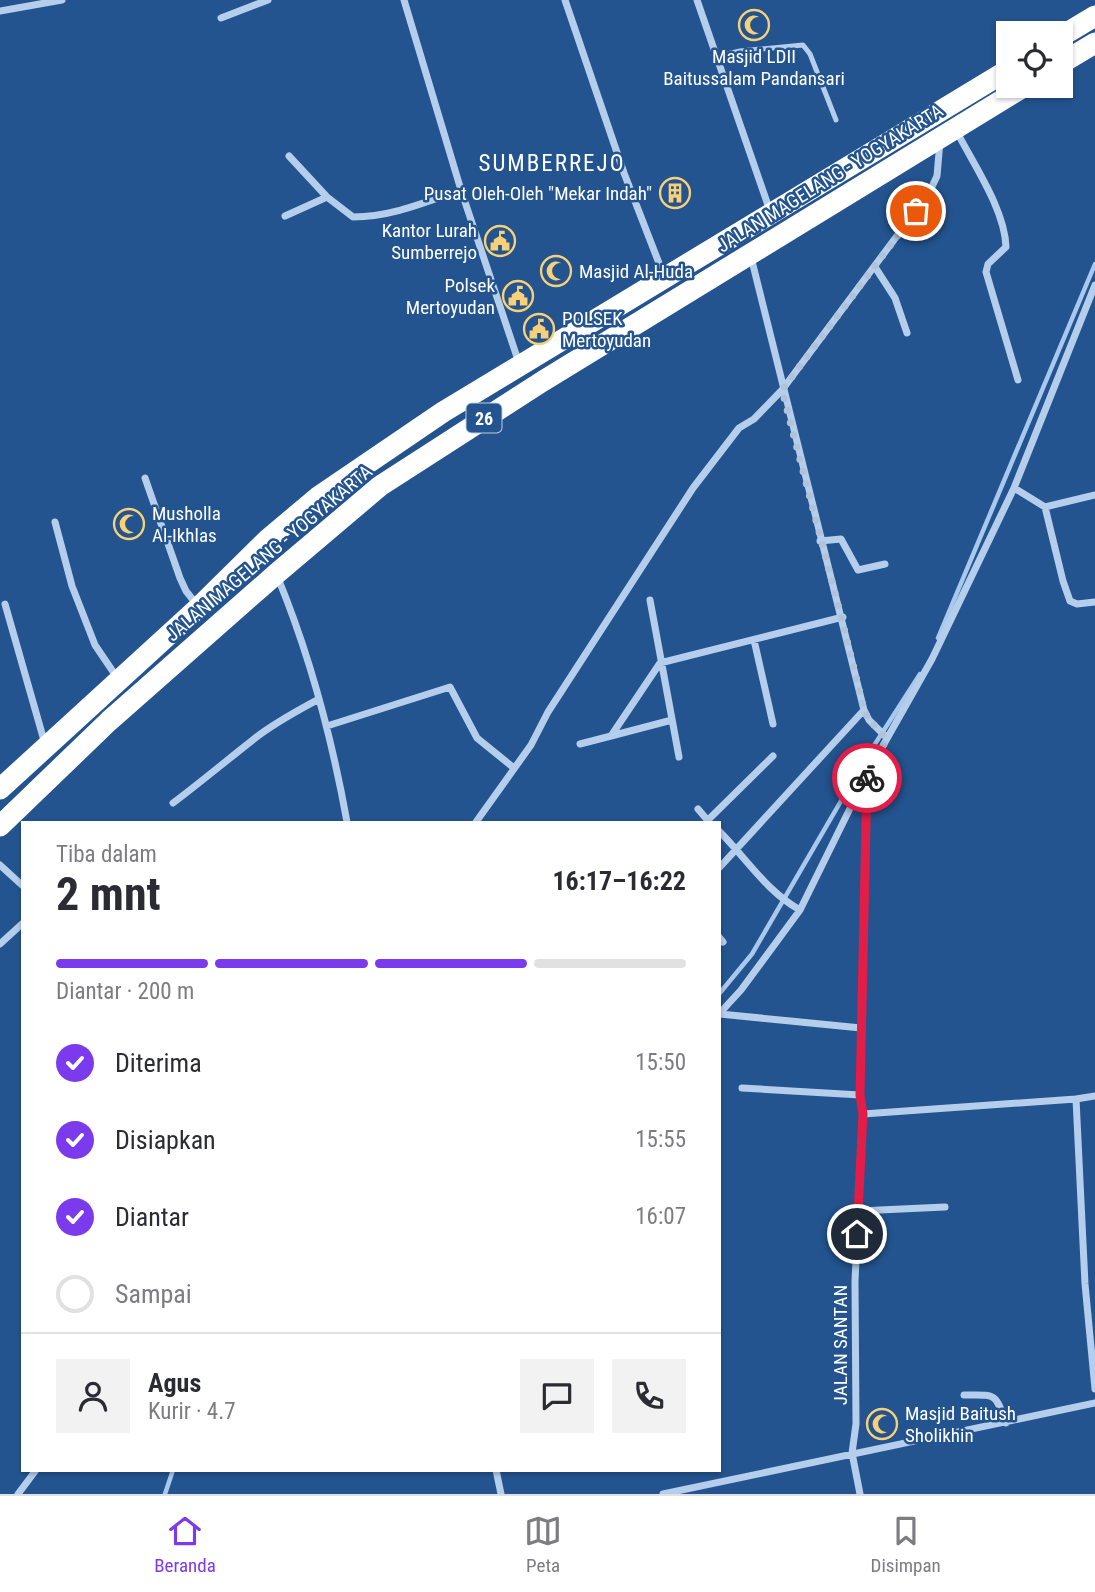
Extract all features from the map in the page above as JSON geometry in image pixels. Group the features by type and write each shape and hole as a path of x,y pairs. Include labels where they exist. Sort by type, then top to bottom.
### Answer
{"highway":[{"path":"1073,29 1095,16"},
{"path":"1073,56 1095,43"},
{"name":"JALAN MAGELANG - YOGYAKARTA","path":"0,789 268,539 318,497 443,411 996,77"},
{"name":"JALAN MAGELANG - YOGYAKARTA","path":"0,826 109,721 380,486 750,253 1005,98"},
{"path":"586,324 596,349"}],"street":[{"path":"0,10 62,0"},
{"path":"221,18 268,0"},
{"path":"404,0 461,190 520,366"},
{"path":"565,0 624,173 665,277"},
{"path":"697,0 770,212"},
{"path":"477,821 531,745 548,712 693,488 738,428 754,419 782,390 929,193 937,176 948,133"},
{"path":"948,133 999,214 1006,247 988,264 986,272 1018,380"},
{"path":"289,156 327,197 348,214 358,217 412,207 461,190"},
{"path":"285,216 327,197"},
{"path":"750,253 820,541 843,617 864,710 869,720 885,736"},
{"path":"875,267 895,298 907,332"},
{"path":"721,1013 800,910 885,736 932,659 1014,488 1095,285"},
{"path":"145,478 180,578 198,607"},
{"path":"1014,488 1045,507 1070,601 1077,604 1095,602"},
{"path":"1045,507 1095,495"},
{"path":"55,522 72,586 94,645 119,679"},
{"path":"820,541 841,539 858,570 885,564"},
{"path":"276,574 294,618 327,726 347,821"},
{"path":"650,600 679,757"},
{"path":"5,604 46,747"},
{"path":"611,736 660,663 843,617"},
{"path":"754,640 773,724"},
{"path":"327,726 450,687 477,738 514,768"},
{"path":"173,803 255,738 319,699"},
{"path":"721,866 864,710"},
{"path":"580,744 672,720"},
{"path":"698,810 709,821 773,756"},
{"name":"JALAN SANTAN","path":"860,1494 852,1453 856,1424 855,1281 863,1114 860,1095 867,774"},
{"path":"721,833 769,889 800,910"},
{"path":"0,865 21,884"},
{"path":"0,944 21,925"},
{"path":"721,1014 861,1028"},
{"path":"742,1088 860,1095"},
{"path":"863,1114 1095,1096"},
{"path":"1076,1099 1085,1284 1095,1390"},
{"path":"858,1211 945,1207"},
{"path":"964,1395 992,1395 996,1398 1006,1423"},
{"path":"663,1494 1095,1403"},
{"path":"18,1494 34,1472"},
{"path":"496,1472 501,1494"}],"lane":[{"path":"718,56 740,51 803,45 810,54 836,120"}],"waterway":[{"path":"938,638 1095,264"},
{"path":"721,992 752,954 866,758 920,674"},
{"path":"165,1494 172,1472"}],"way so far":[{"path":"867,778 887,738 869,720 864,710 843,617 820,541 782,390 916,211"}],"place":[{"name":"Masjid LDII Baitussalam Pandansari","path":"754,25"},
{"name":"Pusat Oleh-Oleh \"Mekar Indah\"","path":"675,193"},
{"name":"Kantor Lurah Sumberrejo","path":"500,241"},
{"name":"Masjid Al-Huda","path":"556,271"},
{"name":"Polsek Mertoyudan","path":"518,296"},
{"name":"POLSEK Mertoyudan","path":"539,329"},
{"name":"Musholla Al-Ikhlas","path":"129,524"},
{"name":"Masjid Baitush Sholikhin","path":"882,1424"}],"district":[{"name":"SUMBERREJO","path":"552,163"}],"route":[{"path":"857,1234 863,1114 860,1095 867,778"}]}
